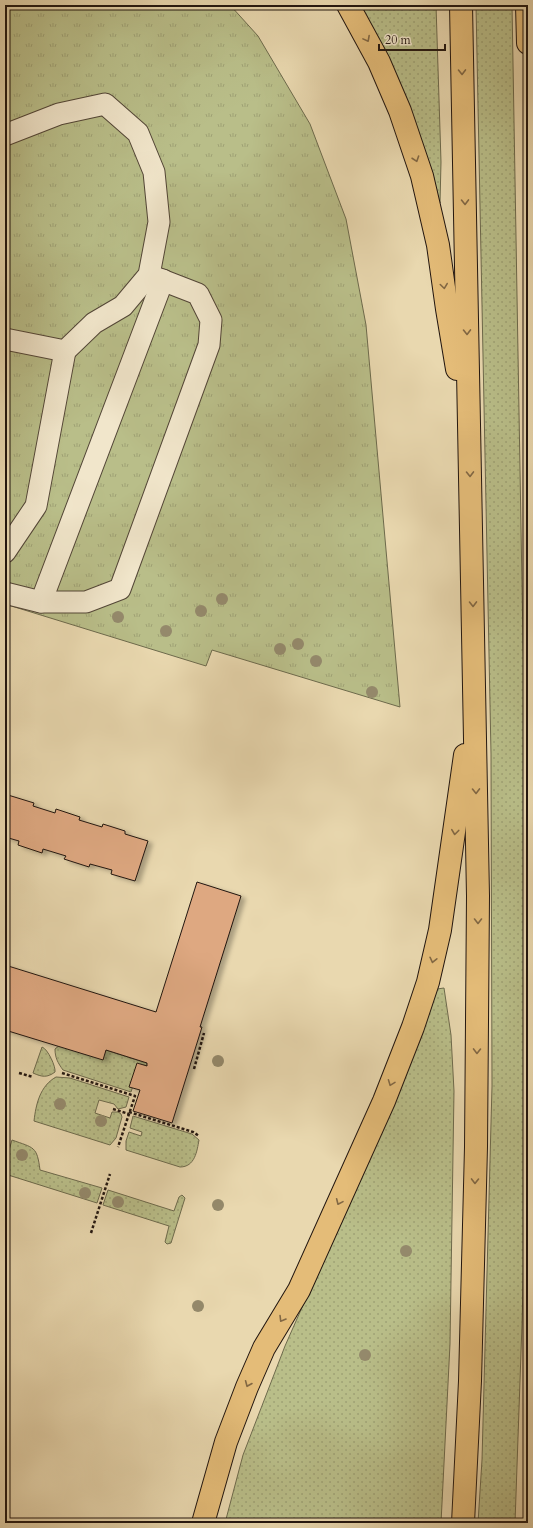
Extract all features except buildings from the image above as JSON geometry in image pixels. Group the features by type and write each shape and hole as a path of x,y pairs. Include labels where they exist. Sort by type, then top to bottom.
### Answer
{"highway":[{"path":"348,5 379,62 394,97 422,176 438,245 447,309 469,435"},
{"path":"461,5 478,896 476,1131 470,1381 463,1523"},
{"path":"527,5 528,43"},
{"path":"203,1523 226,1442 246,1387 264,1348 300,1290 378,1116 413,1027 428,982 443,915 474,682"}],"lane":[{"path":"5,135 59,114 105,104 138,133 154,172 159,222 156,278 41,602"},
{"path":"5,552 36,506 65,351 94,324 123,306 156,278"},
{"path":"5,593 41,602 86,602 120,588 209,345 211,320 198,294 156,278"},
{"path":"5,339 65,351"}],"path":[{"path":"194,1069 204,1033"},
{"path":"19,1073 33,1077"},
{"path":"62,1073 135,1096 118,1147"},
{"path":"113,1109 193,1132 199,1136"},
{"path":"5,1154 9,1140"},
{"path":"91,1233 110,1174"}],"green space":[{"path":"5,5 230,5 258,36 310,124 346,219 366,325 400,707 212,650 206,666 5,604"},
{"path":"360,5 436,5 441,162 440,203 423,150 401,90 389,61"},
{"path":"476,5 512,5 523,643 528,774 528,1095 515,1523 478,1523 482,1460 492,1086 491,754"},
{"path":"444,988 451,1035 454,1091 450,1344 441,1523 225,1523 243,1455 285,1346 420,1040 437,989"},
{"path":"60,1045 103,1058 106,1050 147,1063 147,1066 140,1064 131,1092 63,1070 57,1060 55,1052 55,1049"},
{"path":"42,1047 49,1054 55,1070 55,1072 47,1076 33,1073"},
{"path":"56,1077 70,1078 129,1097 126,1107 118,1109 114,1104 99,1100 95,1113 110,1118 112,1112 118,1112 122,1117 116,1138 110,1145 34,1121 36,1108 43,1090 46,1085"},
{"path":"133,1116 192,1134 199,1140 196,1153 192,1161 185,1166 180,1167 126,1150 126,1141 129,1132 141,1136 142,1132 130,1128"},
{"path":"12,1140 30,1147 36,1152 40,1170 102,1188 97,1203 5,1174 5,1164"},
{"path":"108,1190 174,1211 179,1197 182,1195 185,1198 171,1243 167,1244 165,1242 169,1226 103,1205"}]}
